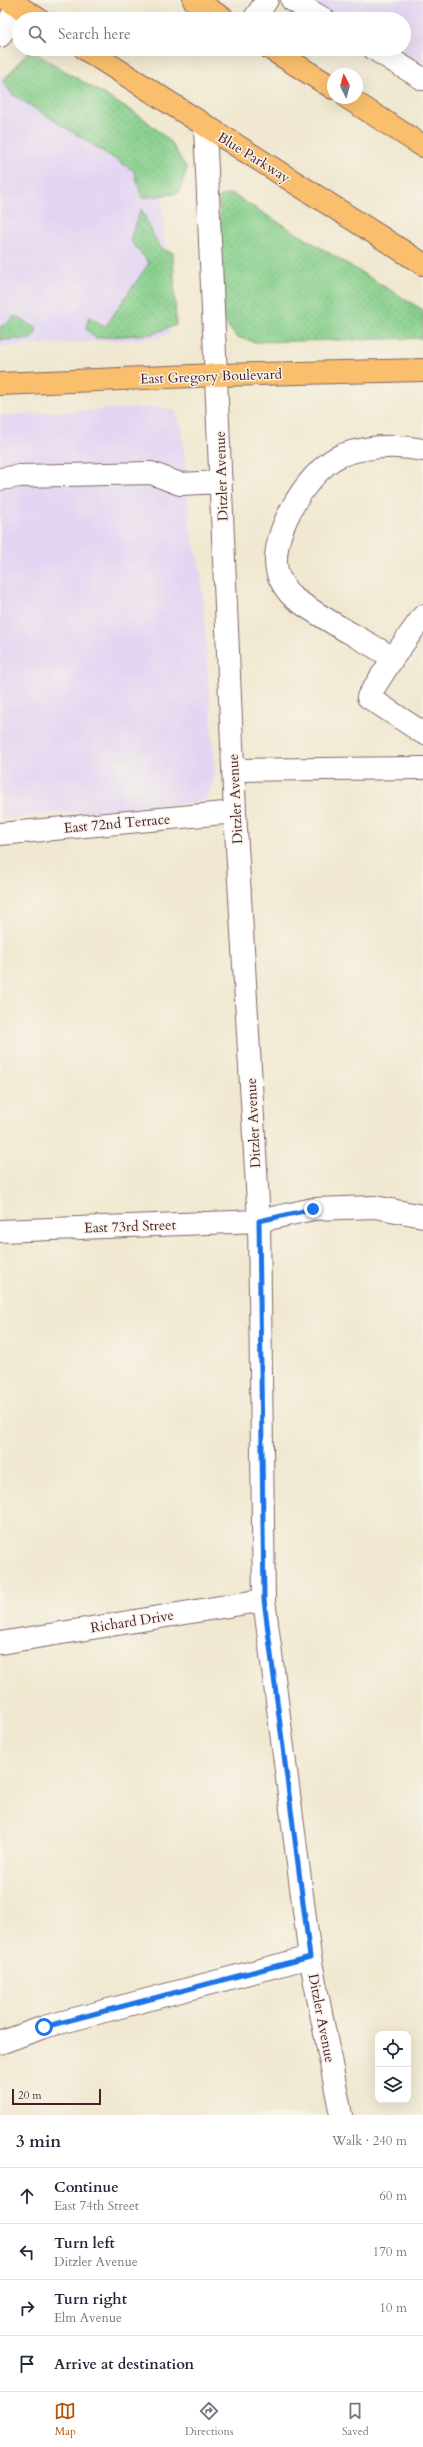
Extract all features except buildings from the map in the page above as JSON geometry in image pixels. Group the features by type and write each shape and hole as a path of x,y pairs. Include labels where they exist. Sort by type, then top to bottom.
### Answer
{"main road":[{"path":"194,0 213,12"},
{"path":"13,3 27,12"},
{"name":"Blue Parkway","path":"96,56 423,264"},
{"path":"282,56 327,84"},
{"path":"357,104 423,146"},
{"name":"East Gregory Boulevard","path":"0,384 217,375 423,370"}],"street":[{"path":"259,12 267,0"},
{"path":"292,0 312,12"},
{"path":"0,36 13,3"},
{"path":"385,56 423,79"},
{"name":"Ditzler Avenue","path":"205,126 235,812 259,1221 264,1600 310,1957 341,2115"},
{"path":"393,658 293,597 279,578 275,559 280,531 299,495 323,469 341,456 370,448 409,447 423,450"},
{"path":"0,479 20,476 151,473 180,484 221,482"},
{"path":"423,616 393,658 368,697 423,733"},
{"path":"233,770 423,768"},
{"name":"East 72nd Terrace","path":"0,834 235,812"},
{"name":"East 73rd Street","path":"0,1231 259,1221 313,1209 375,1207 423,1216"},
{"name":"Richard Drive","path":"0,1643 264,1600"},
{"path":"0,2043 44,2027 310,1957"}],"shaded area":[{"path":"291,0 423,0 423,90 365,56 411,56 411,12 290,12 286,10"},
{"path":"0,74 161,176 170,332 162,338 0,347"},
{"path":"159,407 175,411 182,428 191,533 201,573 215,773 211,789 205,799 193,804 0,818 0,415"}],"green space":[{"path":"25,56 40,56 143,118 170,141 187,169 179,193 142,198 134,171 12,94 3,81"},
{"path":"232,194 423,310 423,338 255,342 236,337 222,318 219,196"},
{"path":"141,209 160,248 173,253 176,325 152,334 95,338 86,329 89,316 105,327 149,263 130,240"},
{"path":"15,316 35,327 37,332 31,339 0,340 0,326 5,325"}],"route":[{"path":"44,2027 310,1957 264,1600 259,1221 313,1209"}]}
